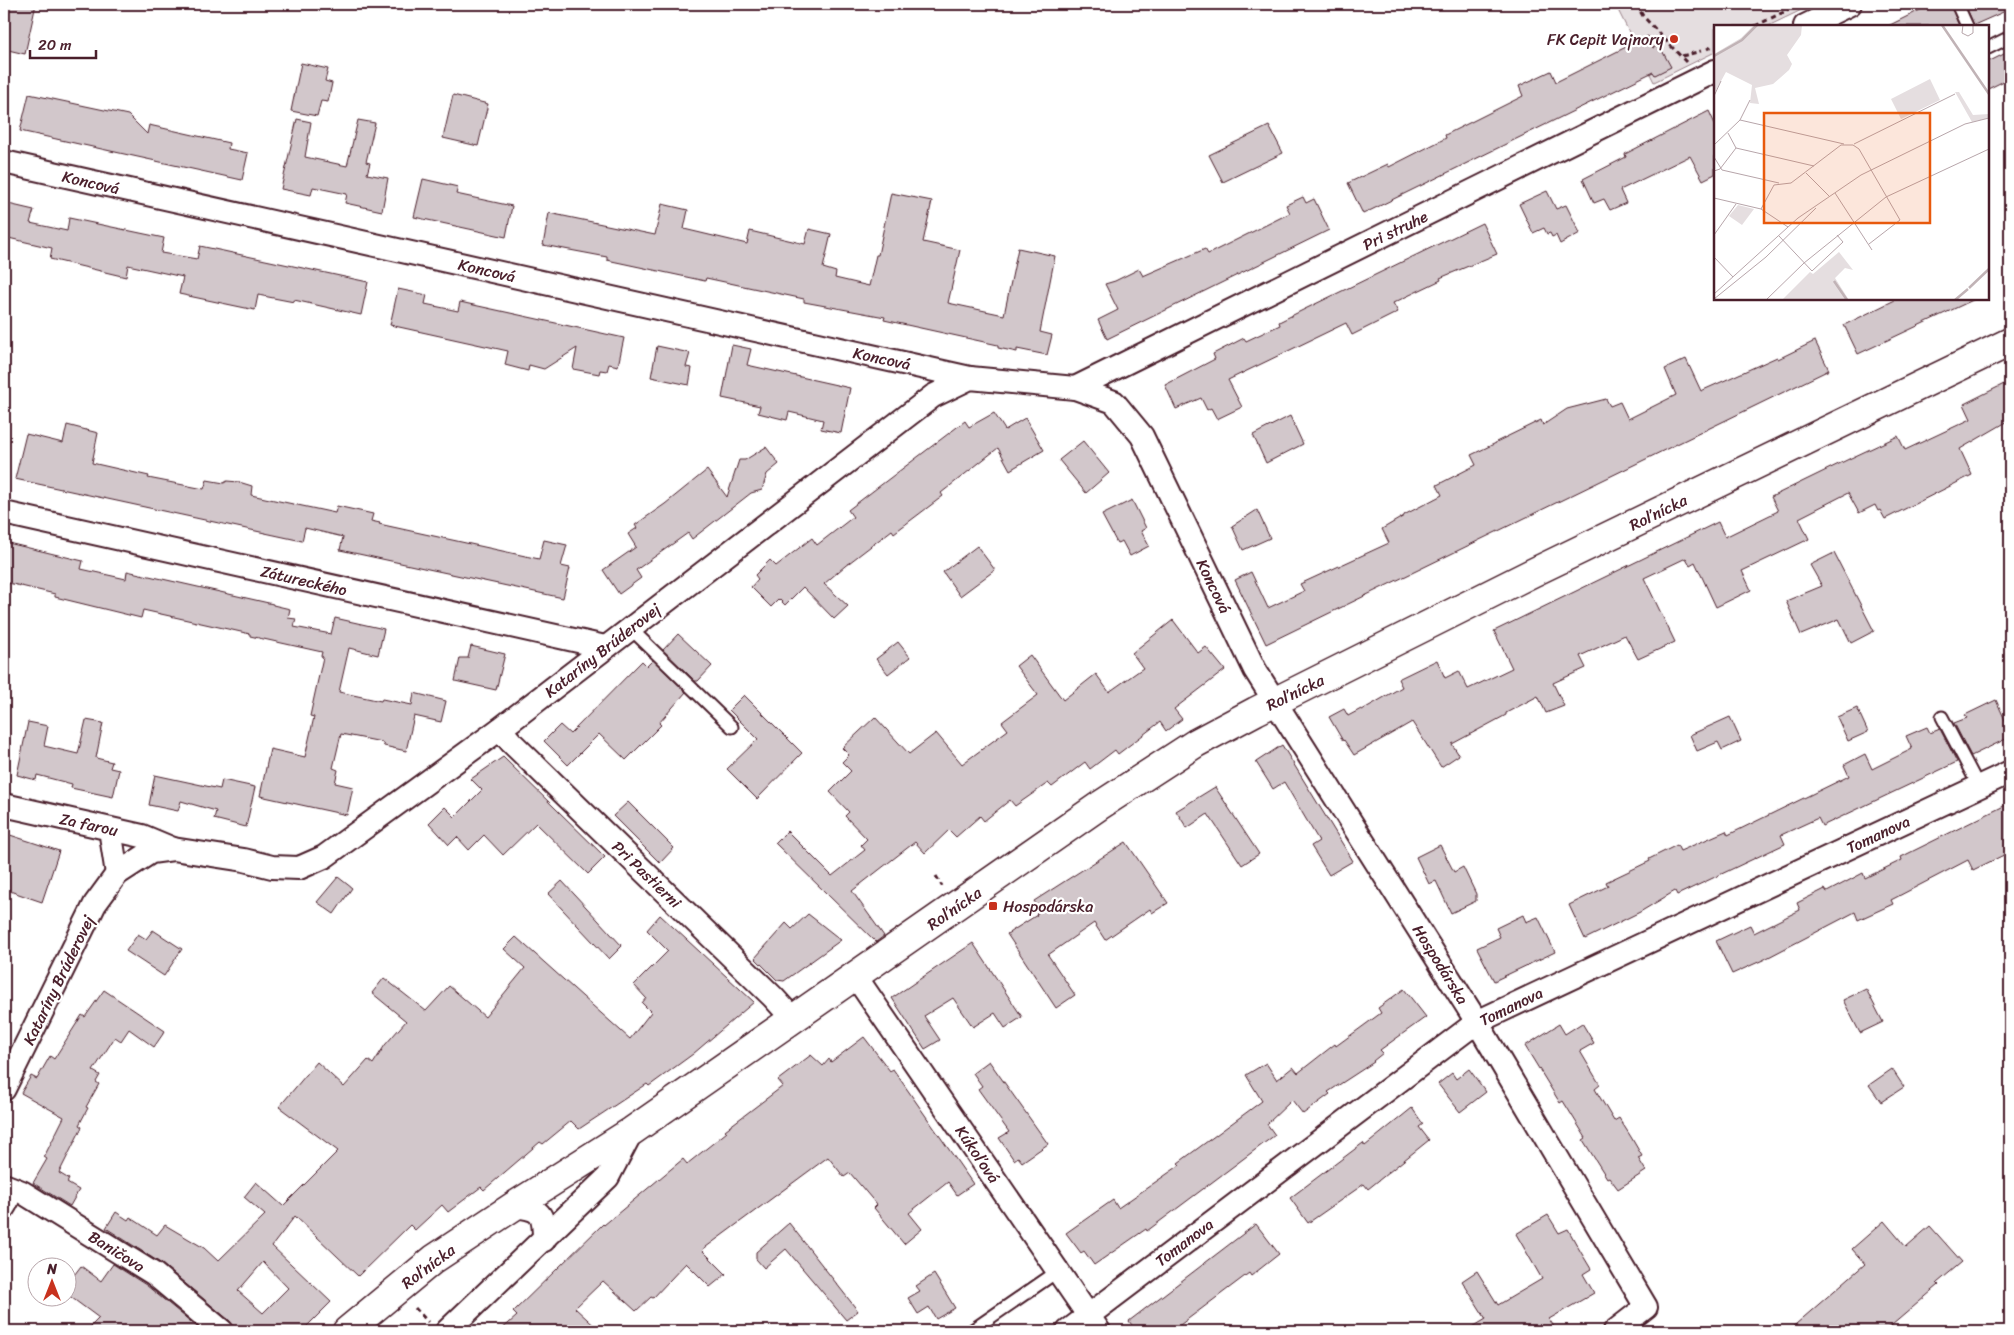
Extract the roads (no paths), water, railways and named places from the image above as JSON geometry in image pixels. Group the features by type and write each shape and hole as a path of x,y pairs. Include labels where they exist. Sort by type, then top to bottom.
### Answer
{"street":[{"path":"1799,17 1850,4"},
{"name":"Pri struhe","path":"1075,388 1714,71"},
{"name":"Koncová","path":"4,162 970,378"},
{"name":"Roľnícka","path":"347,1331 434,1259 632,1131 856,977 1099,806 1196,743 1532,573 2010,342"},
{"path":"970,378 1075,388"},
{"name":"Kataríny Brúderovej","path":"4,1089 95,904 117,874 152,852 173,849 244,860 272,867 300,868 330,853 500,729 933,396 970,378"},
{"name":"Koncová","path":"1075,388 1114,402 1142,436 1255,670 1276,701"},
{"name":"Zátureckého","path":"4,513 605,647"},
{"name":"Hospodárska","path":"1276,701 1476,1022 1646,1307 1615,1331"},
{"name":"Pri Pastierni","path":"500,729 512,743 773,997 793,1019"},
{"name":"Tomanova","path":"1068,1331 1094,1323 1476,1022 2010,772"},
{"name":"Za farou","path":"4,805 142,836 173,849"},
{"path":"110,829 117,874"},
{"name":"Kúkoľová","path":"856,977 1094,1323"},
{"name":"Roľnícka","path":"447,1331 608,1177 632,1131"},
{"name":"Baničova","path":"13,1189 154,1274 222,1331"},
{"path":"514,1206 532,1208 541,1214 544,1220 544,1240"}],"lane":[{"path":"1957,4 1967,25"},
{"path":"1989,48 2010,37"},
{"path":"630,628 732,728"},
{"path":"1942,718 1979,787"},
{"path":"4,1217 15,1199 13,1189"},
{"path":"971,1331 1058,1271"}],"place":[{"name":"FK Cepit Vajnory","path":"1674,39"},
{"name":"Hospodárska","path":"993,906"}]}
